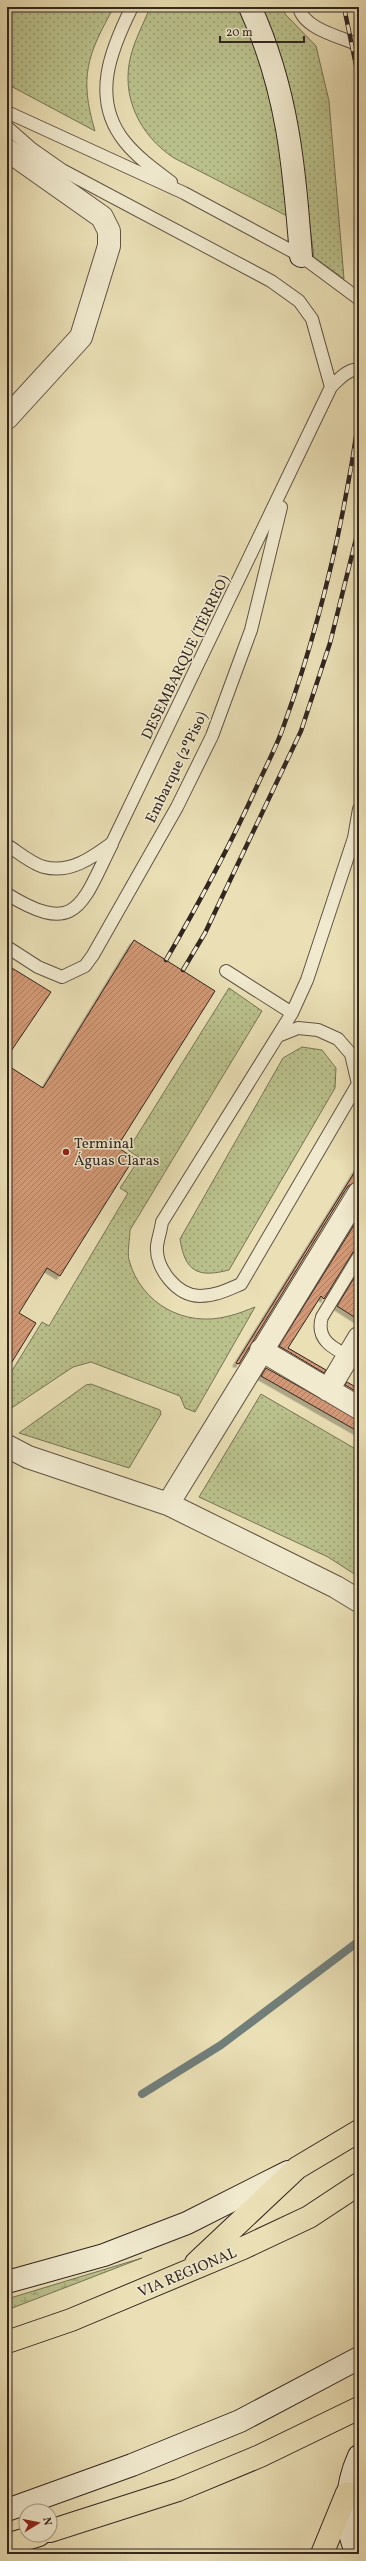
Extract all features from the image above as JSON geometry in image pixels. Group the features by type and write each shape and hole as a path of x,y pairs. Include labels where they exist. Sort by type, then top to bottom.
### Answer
{"main road":[{"path":"184,2274 297,2168 359,2131"},
{"name":"VIA REGIONAL","path":"7,2342 70,2320 184,2274 309,2217 359,2184"},
{"path":"58,2528 178,2490 260,2456 359,2408"},
{"path":"322,2554 347,2493"},
{"path":"7,2545 18,2542"}],"street":[{"path":"250,7 270,58 289,131 301,256"},
{"path":"7,150 102,217 109,231 109,246 81,337 7,418"},
{"path":"168,1504 261,1350 359,1193"},
{"path":"261,1350 359,1408"},
{"path":"328,1390 355,1352"},
{"path":"7,1446 28,1457 168,1504 336,1587 359,1602"},
{"path":"7,2282 104,2255 188,2223 297,2168"},
{"path":"7,2510 132,2465 240,2421 359,2358"},
{"path":"357,2554 351,2539 347,2493 359,2456"}],"lane":[{"path":"132,7 116,40 110,59 106,89 112,117 124,140 132,150 184,193"},
{"path":"299,7 300,12 310,24 359,45"},
{"path":"7,112 184,193 301,256 359,299"},
{"path":"7,127 32,149 62,170 272,282 298,301 312,319 331,387"},
{"path":"286,484 331,387 342,376 355,370 359,370"},
{"name":"Embarque (2ºPiso)","path":"7,947 38,967 62,977 85,966 93,955 177,807 212,736 249,637 286,484"},
{"name":"DESEMBARQUE (TÉRREO)","path":"7,894 30,908 50,915 74,910 84,901 286,484"},
{"path":"278,1036 298,1028 318,1030 338,1038 351,1054 358,1083 241,1284 219,1293 198,1296 180,1290 164,1272 157,1248 162,1222 292,1013 307,980 354,838 359,809"},
{"name":"DESEMBARQUE (TÉRREO)","path":"7,845 43,867 57,869 86,862 112,843"},
{"path":"226,971 292,1013"},
{"path":"355,1352 323,1340 318,1328 322,1317 359,1256"}],"green space":[{"path":"7,7 114,7 97,39 88,67 87,96 95,131 7,84"},
{"path":"150,7 241,7 271,94 289,217 174,158 151,138 143,127 131,100 128,85 128,70 137,37"},
{"path":"261,7 285,7 285,14 316,46 329,101 344,279 314,257 300,152"},
{"path":"229,988 262,1011 130,1230 128,1256 135,1276 144,1289 154,1300 167,1309 181,1315 213,1319 232,1315 255,1307 195,1412 185,1408 180,1396 91,1362 73,1367 7,1411 7,1379 42,1322 49,1326 128,1193 120,1188 140,1158 128,1150"},
{"path":"302,1047 322,1050 336,1068 335,1088 229,1270 209,1273 195,1270 185,1259 180,1239 283,1058"},
{"path":"91,1384 160,1410 161,1414 129,1468 19,1433 86,1385"},
{"path":"261,1394 359,1451 359,1577 328,1557 199,1497"},
{"path":"142,2258 7,2310 7,2299"}],"building":[{"name":"Terminal Águas Claras","path":"134,940 215,991 117,1147 134,1158 60,1276 47,1268 19,1313 36,1323 7,1370 7,1065 43,1088"},
{"path":"7,965 51,992 7,1057"},
{"path":"359,1165 359,1181 348,1186 239,1364 236,1363"},
{"path":"359,1217 359,1249 353,1252 324,1299 321,1296 288,1348 326,1370 324,1373 279,1346"},
{"path":"359,1270 359,1320 337,1306"},
{"path":"266,1368 359,1420 359,1432 261,1376"},
{"path":"347,1382 359,1389 359,1393 345,1385"}],"waterway":[{"path":"142,2094 221,2045 359,1941"}],"railway":[{"path":"344,7 359,80"},
{"path":"166,960 225,852 247,808 284,725 320,611 346,495 359,417"},
{"path":"183,970 205,933 301,731 330,643 359,527"}],"place":[{"name":"Terminal Águas Claras","path":"66,1152"}]}
